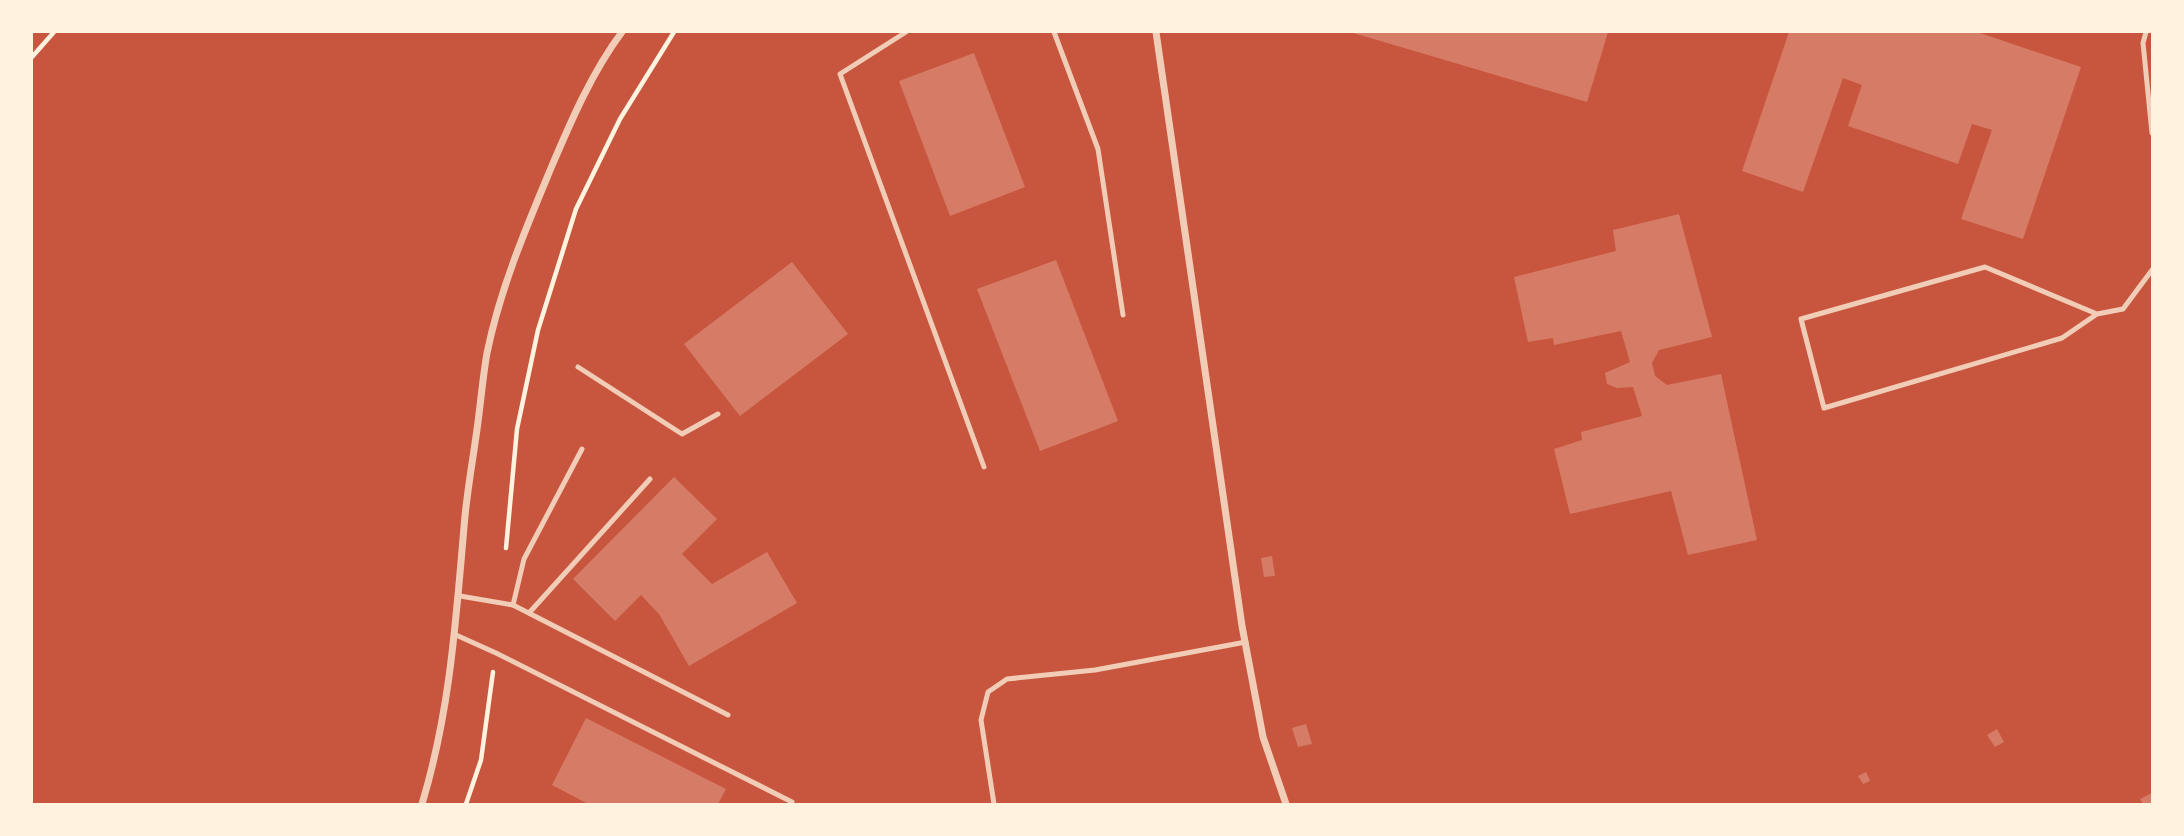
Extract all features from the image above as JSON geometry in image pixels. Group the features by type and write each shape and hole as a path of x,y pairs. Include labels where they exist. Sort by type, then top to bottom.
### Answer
{"street":[{"path":"422,804 435,762 456,635 465,515 487,354 510,268 574,115 622,32"},
{"path":"1156,32 1246,642 1263,737 1286,804"}],"lane":[{"path":"906,32 840,74 984,467"},
{"path":"1054,32 1098,149 1123,315"},
{"path":"2146,32 2143,43 2152,133"},
{"path":"2097,314 1985,267 1801,319 1824,408 2062,338 2097,314 2123,309 2152,270"},
{"path":"578,367 681,433 718,414"},
{"path":"513,605 524,559 582,449"},
{"path":"529,613 650,479"},
{"path":"460,596 513,605 728,715"},
{"path":"456,635 792,802 791,804"},
{"path":"995,804 981,720 988,692 1007,678 1095,670 1246,642"}],"path":[{"path":"32,57 54,32"},
{"path":"506,550 517,429 538,330 576,209 620,119 674,32"},
{"path":"466,804 481,760 496,653"}],"building":[{"path":"1350,32 1608,32 1587,102"},
{"path":"1789,32 1977,32 2081,67 2023,239 1961,219 1992,130 1972,124 1958,164 1848,126 1862,85 1843,78 1803,192 1742,171"},
{"path":"974,53 1025,187 950,216 899,81"},
{"path":"1679,214 1712,337 1659,350 1652,363 1655,376 1667,385 1721,374 1757,540 1688,555 1671,491 1570,514 1554,449 1582,440 1581,432 1642,416 1633,387 1617,388 1607,384 1605,373 1630,362 1621,331 1554,345 1553,338 1528,342 1514,277 1616,251 1613,230"},
{"path":"1056,260 1118,421 1040,451 977,289"},
{"path":"792,262 848,334 740,416 684,344"},
{"path":"674,477 717,519 682,554 712,584 767,552 797,603 689,666 659,614 641,595 615,621 573,579"},
{"path":"1272,556 1275,576 1264,577 1261,558"},
{"path":"586,718 726,789 718,804 588,804 552,785"},
{"path":"1306,724 1312,744 1298,747 1292,728"},
{"path":"1997,729 2004,742 1995,747 1987,735"},
{"path":"1866,772 1870,781 1863,784 1858,776"},
{"path":"2152,793 2152,804 2143,804 2140,799"}]}
